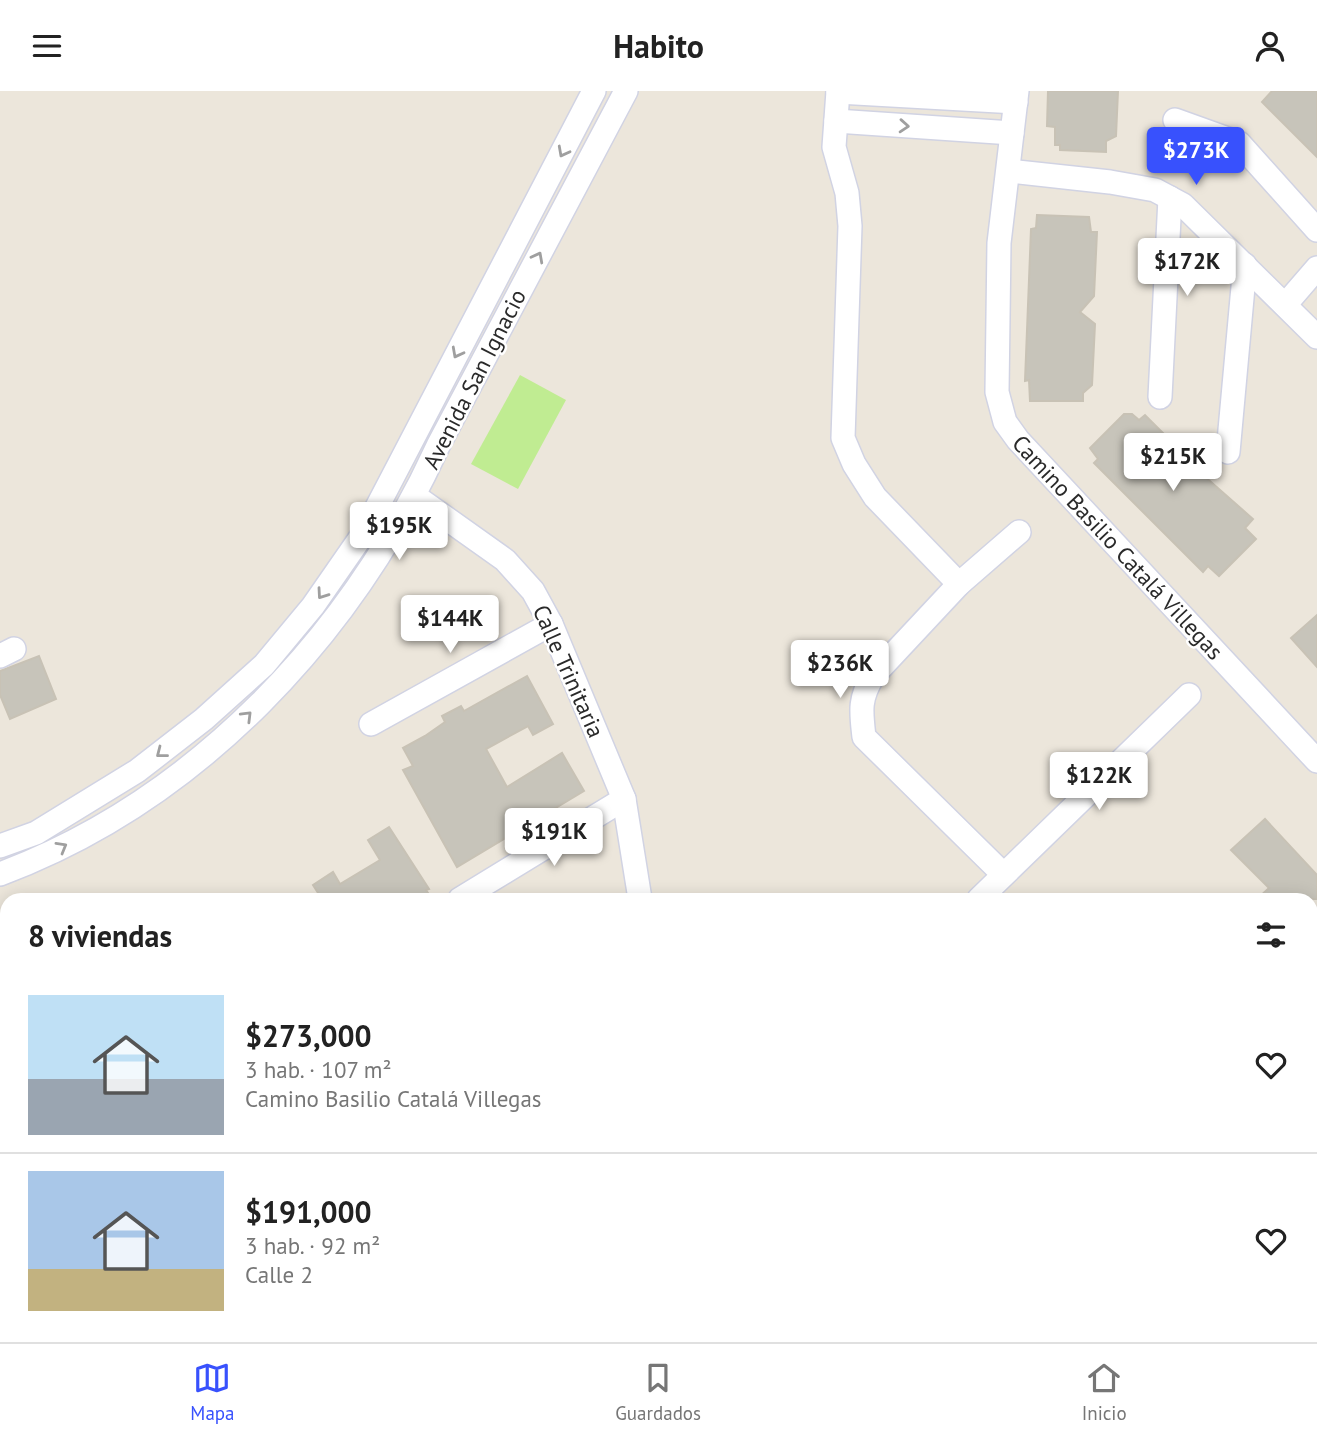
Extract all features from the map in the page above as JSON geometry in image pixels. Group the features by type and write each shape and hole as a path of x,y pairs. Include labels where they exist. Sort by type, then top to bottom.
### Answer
{"street":[{"name":"Avenida San Ignacio","path":"0,846 36,833 137,771 204,719 264,665 313,606 363,534 594,91"},
{"name":"Avenida San Ignacio","path":"0,874 44,857 149,798 219,744 275,688 326,629 357,587 415,496 438,446 626,91"},
{"path":"959,584 875,497 854,464 843,438 850,226 847,193 834,148 838,91 1016,97"},
{"name":"Camino Basilio Catalá Villegas","path":"1016,97 999,243 997,392 1005,422 1018,440 1317,761"},
{"path":"1175,120 1239,143 1317,230"},
{"path":"836,121 1012,133"},
{"path":"1009,171 1110,182 1155,190 1184,205 1317,337"},
{"path":"1160,397 1170,198"},
{"path":"1228,452 1245,265"},
{"path":"1285,305 1317,268"},
{"name":"Calle Trinitaria","path":"415,496 505,560 533,591 551,624 624,799 639,893"},
{"path":"1003,874 864,737 862,712 863,694 873,676 959,584 1018,532"},
{"path":"371,724 551,624"},
{"path":"985,893 1189,695"},
{"path":"470,893 624,799"}],"green space":[{"path":"520,375 566,400 518,489 471,464"}],"building":[{"path":"1048,91 1118,91 1116,136 1106,141 1106,152 1060,150 1060,145 1055,145 1055,127 1047,126"},
{"path":"1272,91 1317,91 1317,157 1262,102"},
{"path":"1037,215 1089,217 1091,232 1097,232 1094,296 1080,312 1095,324 1092,385 1083,393 1083,401 1030,401 1029,380 1025,381 1031,229 1036,228"},
{"path":"1124,414 1132,414 1139,420 1145,415 1188,458 1186,460 1253,519 1245,528 1256,539 1219,576 1208,566 1203,572 1094,463 1098,459 1090,448"},
{"path":"1317,615 1317,667 1291,638"},
{"path":"39,656 56,699 10,719 0,695 0,671"},
{"path":"527,676 553,724 533,735 528,726 486,749 507,787 562,753 584,791 457,867 403,770 413,766 403,748 445,722 442,716 461,706 464,711"},
{"path":"1265,819 1317,875 1317,893 1264,893 1269,888 1231,850"},
{"path":"389,827 429,889 426,890 428,893 318,893 313,885 333,872 340,884 380,860 368,840"}]}
